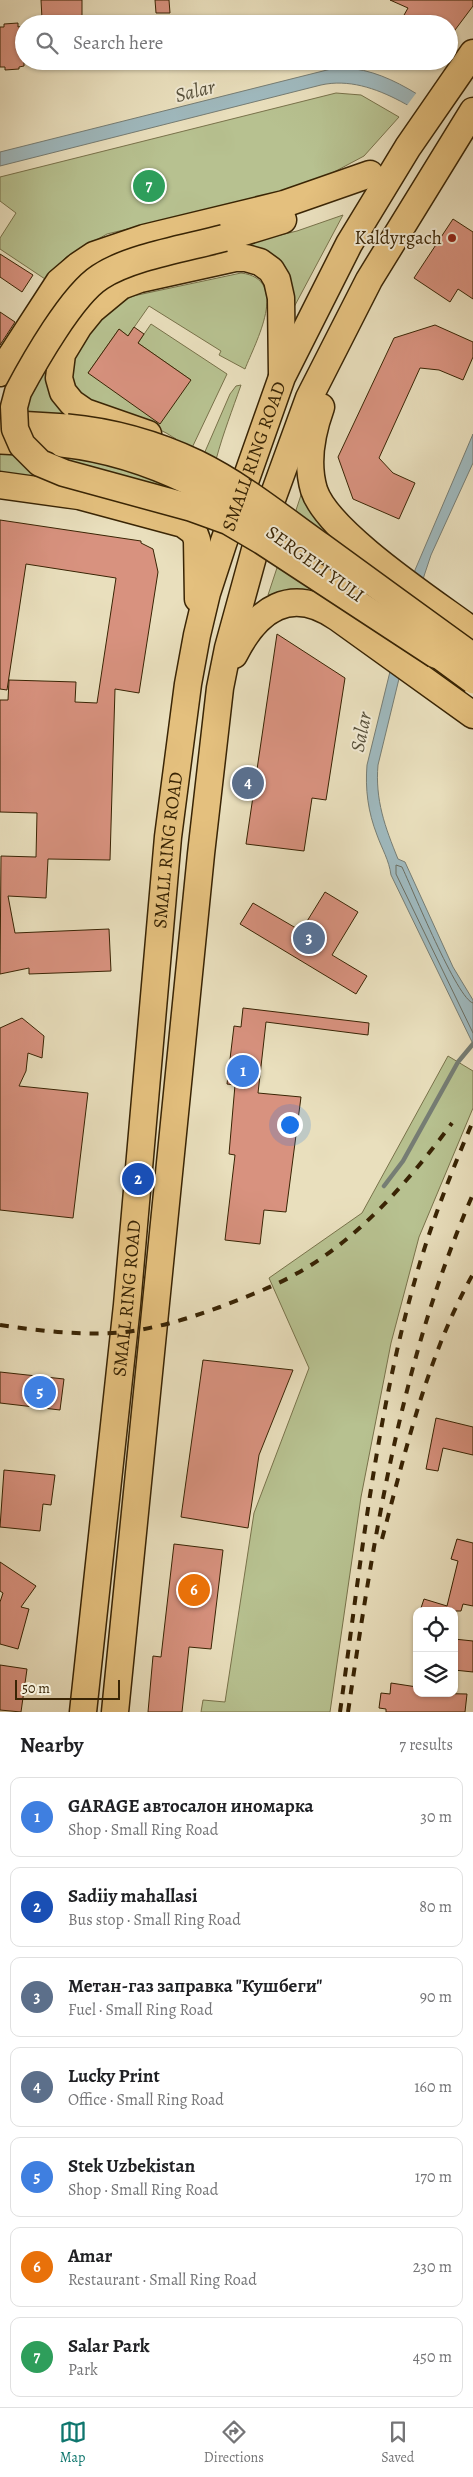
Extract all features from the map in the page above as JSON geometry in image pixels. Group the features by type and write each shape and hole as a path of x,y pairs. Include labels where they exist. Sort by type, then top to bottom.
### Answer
{"highway":[{"name":"SMALL RING ROAD","path":"83,1712 124,1337 168,837 188,684 197,635 218,561 282,377 349,244 408,148 473,53"},
{"name":"SMALL RING ROAD","path":"115,1712 201,854 220,688 228,648 248,571 283,465 309,398 356,304 452,142 473,111"},
{"path":"408,148 370,174 303,212 224,238 122,266 99,277 90,284 73,304 18,392 14,407 14,422 22,446 33,458 55,470 192,508 228,521 262,540 436,654"},
{"path":"0,373 59,282 72,270 94,255 144,238 284,204 370,174"},
{"path":"197,463 148,434 71,428 72,404 63,392 59,378 59,365 71,338 96,304 116,289 133,281 229,259 241,257 255,260 269,268 276,278 281,298 282,377"},
{"path":"356,304 317,417 312,443 311,472 316,495 332,519 381,561 473,631"},
{"path":"0,485 79,496 178,522 190,530 196,536 198,547 197,635"},
{"path":"220,688 241,642 255,622 270,609 290,603 302,602 324,609 338,618 473,715"},
{"path":"141,1146 171,1149"}],"main road":[{"name":"SERGELI YULI","path":"0,423 71,428 106,451 140,461 208,491 293,547 473,681"},
{"name":"SERGELI YULI","path":"0,441 71,428"},
{"name":"SERGELI YULI","path":"197,463 260,502 473,656"}],"green space":[{"path":"336,93 361,95 399,117 364,156 319,180 279,192 107,234 66,257 45,279 0,249 0,238 16,213 0,201 0,177"},
{"path":"343,215 293,309 250,247 243,244 297,231"},
{"path":"241,273 256,278 264,287 267,299 266,314 245,369 219,355 221,351 149,306 128,336 119,329 88,373 191,380 138,343 151,324 227,374 163,509 0,474 0,451 79,457 158,479 176,439 156,428 103,409 87,401 78,391 73,378 72,364 74,356 97,323 124,300 133,296"},
{"path":"47,363 47,379 50,393 57,406 69,417 0,416 0,405"},
{"path":"241,385 216,458 209,496 209,534 178,514 230,394 236,386"},
{"path":"302,492 375,569 345,609 289,592 268,595"},
{"path":"448,1056 473,1071 473,1108 419,1237 391,1343 361,1497 330,1712 201,1712 203,1700 225,1702 254,1513 309,1368 269,1278 362,1213"}],"water":[{"name":"Salar","path":"327,70 359,70 391,80 425,99 473,132 473,147 401,101 361,86 341,83 321,85 0,166 0,152"},
{"name":"Salar","path":"473,434 473,463 431,555 424,576 378,765 377,778 382,813 398,859 405,862 453,967 473,1000 473,1044 391,875 387,859 371,818 366,783 367,765 415,570"}],"pier":[{"path":"417,92 473,129 473,150 405,108"}],"building":[{"path":"41,0 82,0 82,15 42,15"},
{"path":"155,0 169,0 170,13 156,13"},
{"path":"390,0 473,0 473,6 458,26 458,15 404,15 408,8"},
{"path":"15,23 15,69 5,70 5,67 0,67 0,27 4,27 4,24"},
{"path":"453,219 473,232 473,299 458,289 450,302 414,278"},
{"path":"0,254 33,275 22,292 0,277"},
{"path":"0,312 15,322 0,345"},
{"path":"435,325 473,342 473,357 463,380 439,370 420,368 379,458 393,473 415,483 399,519 353,499 338,457 394,338"},
{"path":"134,327 144,334 138,343 191,380 160,424 88,373 119,329 128,336"},
{"path":"0,520 141,541 141,543 153,549 158,572 139,693 115,689 110,860 48,859 46,898 8,896 15,933 109,929 111,971 29,974 29,968 0,974 1,856 36,857 37,813 0,812 0,700 8,700 9,680 76,682 75,702 97,703 116,578 26,564 7,690 0,689"},
{"path":"277,634 345,678 326,800 312,798 304,851 246,844"},
{"path":"325,892 358,912 332,955 367,976 356,994 240,924 253,903 301,931"},
{"path":"243,1008 369,1023 368,1035 266,1022 258,1093 301,1097 286,1212 264,1210 260,1244 225,1240 235,1155 229,1154 235,1085 227,1084 234,1026 241,1027"},
{"path":"22,1018 44,1036 42,1058 28,1053 26,1071 19,1086 88,1093 73,1218 0,1210 0,1028"},
{"path":"203,1360 293,1370 259,1455 248,1528 181,1517"},
{"path":"0,1372 64,1379 60,1410 0,1403"},
{"path":"436,1418 473,1427 473,1455 443,1448 438,1471 426,1469"},
{"path":"4,1470 55,1475 51,1505 43,1504 40,1531 0,1527"},
{"path":"457,1539 473,1543 473,1606 463,1604 461,1611 458,1611 458,1607 421,1607 424,1599 447,1606 458,1561 451,1559"},
{"path":"174,1544 223,1550 211,1649 189,1647 182,1712 148,1712 153,1656 161,1657"},
{"path":"0,1562 36,1586 21,1607 29,1609 18,1649 0,1644 0,1602 3,1593 0,1591"},
{"path":"458,1639 473,1641 473,1672 458,1670"},
{"path":"0,1665 27,1669 21,1712 0,1710"},
{"path":"391,1683 413,1686 413,1697 458,1697 458,1694 467,1694 465,1712 386,1712 386,1709 379,1708 381,1693 390,1694"}],"waterway":[{"path":"384,1186 403,1161 458,1062 473,1044"}],"railway":[{"path":"340,1712 371,1488 391,1376 425,1247 444,1192 473,1121"},
{"path":"0,1325 62,1332 125,1332 185,1319 267,1288 317,1261 361,1227 400,1187 452,1123"},
{"path":"348,1712 368,1580 393,1449 427,1320 448,1256 473,1194"},
{"path":"382,1539 409,1438 430,1370 457,1305 473,1274"}],"place":[{"name":"Salar Park","path":"149,186"},
{"name":"Kaldyrgach","path":"452,238"},
{"name":"Lucky Print","path":"248,783"},
{"name":"Метан-газ заправка \"Кушбеги\"","path":"309,938"},
{"name":"GARAGE автосалон иномарка","path":"243,1071"},
{"name":"Sadiiy mahallasi","path":"138,1179"},
{"name":"Stek Uzbekistan","path":"40,1392"},
{"name":"Amar","path":"194,1590"}]}
